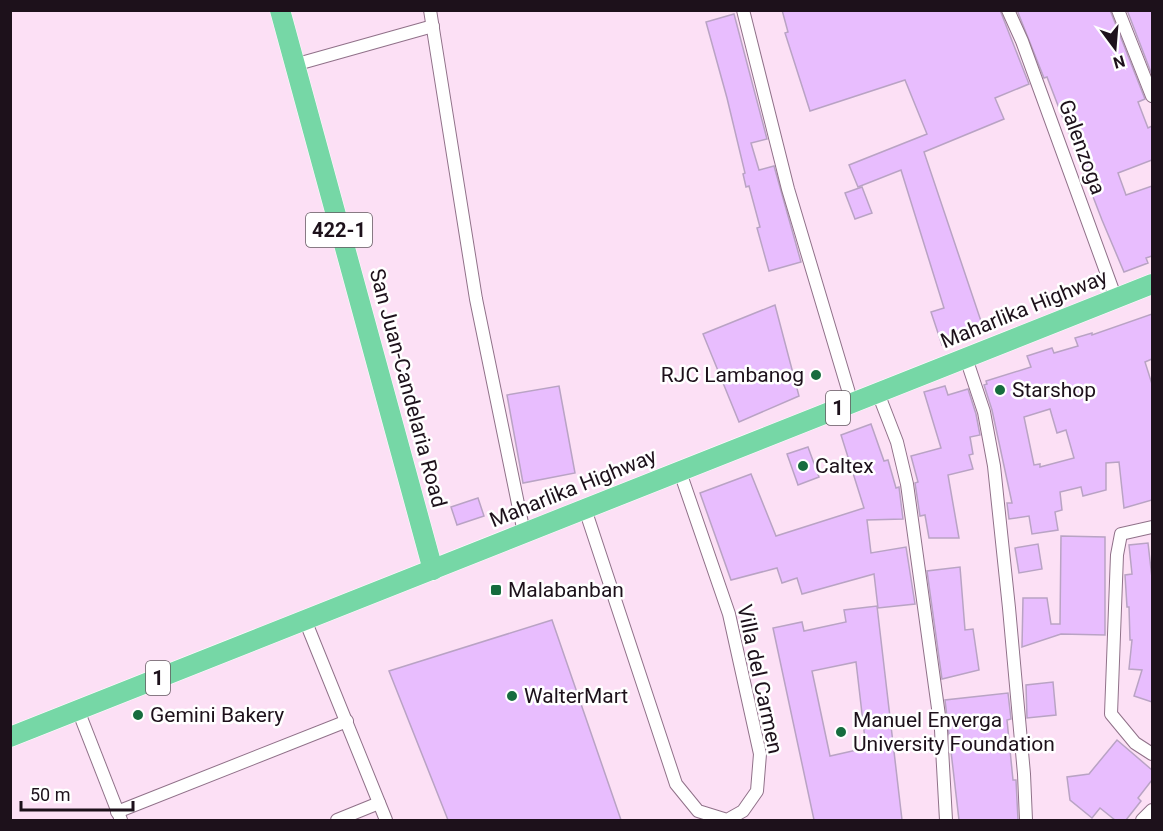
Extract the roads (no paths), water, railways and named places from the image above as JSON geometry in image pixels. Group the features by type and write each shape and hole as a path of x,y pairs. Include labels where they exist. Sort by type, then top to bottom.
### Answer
{"main road":[{"name":"San Juan-Candelaria Road","path":"280,10 433,570"},
{"name":"Maharlika Highway","path":"10,737 1152,284"}],"street":[{"path":"430,10 476,299 524,533"},
{"path":"743,10 788,189 852,403"},
{"name":"Galenzoga","path":"1008,10 1026,52 1116,299"},
{"path":"1118,10 1152,96"},
{"path":"294,65 433,26"},
{"path":"966,358 984,412 994,466 1010,608 1026,820"},
{"path":"878,393 897,442 907,484 941,730 946,820"},
{"name":"Villa del Carmen","path":"585,509 676,784 698,811 727,820 743,811 757,791 760,754 729,614 680,472"},
{"path":"1152,527 1121,534 1117,555 1111,714 1135,743 1152,754"},
{"path":"305,620 386,820"},
{"path":"78,710 119,816 347,721"},
{"path":"337,820 379,803"},
{"path":"1142,820 1152,810"}],"place":[{"name":"RJC Lambanog","path":"816,375"},
{"name":"Starshop","path":"1000,390"},
{"name":"Caltex","path":"803,466"},
{"name":"Malabanban","path":"496,590"},
{"name":"WalterMart","path":"512,696"},
{"name":"Gemini Bakery","path":"138,715"},
{"name":"Manuel Enverga University Foundation","path":"841,732"}]}
